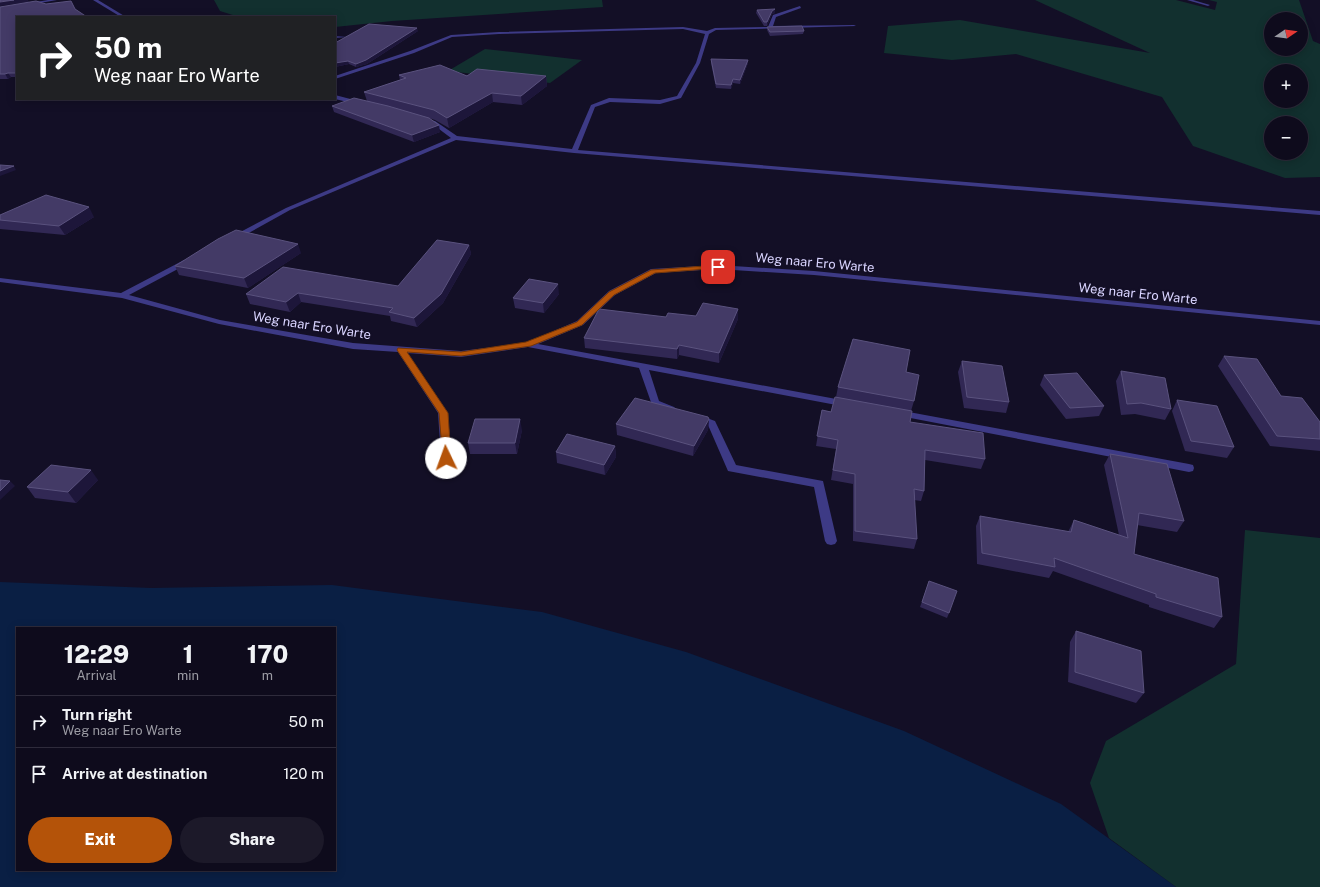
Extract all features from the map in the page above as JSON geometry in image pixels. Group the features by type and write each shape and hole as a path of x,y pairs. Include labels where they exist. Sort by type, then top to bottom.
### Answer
{"street":[{"path":"0,9 55,0"},
{"path":"95,0 122,16"},
{"path":"1189,0 1208,5"},
{"path":"770,28 774,16 800,7"},
{"path":"336,78 412,52 451,36 499,33 683,28 707,33 715,29 854,26"},
{"path":"574,150 593,106 609,100 660,102 679,97 698,63 707,33"},
{"path":"336,37 345,37"},
{"path":"336,97 370,105"},
{"path":"419,118 433,122 455,138"},
{"path":"226,241 288,209 455,138 574,150 1320,214"},
{"path":"122,296 191,260"},
{"name":"Weg naar Ero Warte","path":"0,280 122,296 219,322 353,346 461,354 528,345 580,323 612,293 654,271 718,267 814,273 1320,322"},
{"path":"528,345 854,405"},
{"path":"401,350 443,413 446,458"},
{"path":"643,366 655,403 712,423 732,468 819,484 831,541"},
{"path":"885,411 1189,468"}],"green space":[{"path":"214,0 602,0 603,7 392,21 336,27 336,16 236,16 220,11"},
{"path":"1035,0 1176,0 1215,10 1217,2 1209,0 1299,0 1303,12 1264,12 1264,56 1308,56 1308,26 1313,41 1320,44 1320,177 1285,178 1193,146 1162,97 1016,54 952,60 884,53 888,26 960,20 1150,53"},
{"path":"485,49 582,60 550,83 448,71"},
{"path":"1245,530 1320,538 1320,887 1176,887 1109,838 1090,783 1106,741 1236,664"}],"water":[{"path":"0,582 151,588 332,585 542,612 686,652 904,731 1061,804 1176,887 0,887"}],"building":[{"path":"0,0 14,0 0,2"},
{"path":"36,1 46,4 71,1 75,9 86,16 16,16 16,73 0,74 0,7"},
{"path":"775,9 772,11 767,22 764,22 757,10"},
{"path":"369,24 417,28 366,60 356,64 348,61 336,63 336,42"},
{"path":"802,26 804,31 770,32 767,27"},
{"path":"711,59 748,60 740,80 733,79 731,85 716,84"},
{"path":"440,65 467,76 477,69 546,76 521,96 492,93 447,118 434,110 364,92 406,78 399,75"},
{"path":"354,98 429,118 439,125 412,135 332,106"},
{"path":"0,165 14,166 0,171"},
{"path":"46,195 89,207 59,226 0,220 0,215"},
{"path":"236,230 298,244 244,278 175,266 218,239"},
{"path":"437,240 469,245 441,294 414,318 389,312 393,308 298,293 286,302 246,294 283,267 398,286"},
{"path":"529,279 558,284 543,303 513,298"},
{"path":"703,303 738,309 719,353 679,345 677,349 584,338 599,309 666,317 668,313 696,316"},
{"path":"853,339 910,350 906,372 919,375 914,401 838,387"},
{"path":"1224,356 1257,359 1281,396 1302,398 1320,422 1320,439 1277,436"},
{"path":"962,361 1002,366 1009,402 967,397"},
{"path":"1121,371 1165,378 1171,409 1141,403 1127,404"},
{"path":"1077,373 1104,406 1070,408 1044,375"},
{"path":"835,397 912,411 910,422 983,433 985,459 925,450 924,491 914,489 917,539 855,531 855,474 833,470 838,440 817,436 822,410 831,412"},
{"path":"635,398 708,417 709,419 694,446 616,424"},
{"path":"1177,400 1217,406 1234,447 1191,441"},
{"path":"475,419 520,419 515,443 468,443"},
{"path":"567,434 615,446 604,465 556,452"},
{"path":"1110,454 1167,464 1184,521 1139,513 1134,554 1218,578 1222,617 1156,597 1156,594 1054,558 1055,567 982,553 980,516 1071,532 1074,520 1128,538"},
{"path":"51,465 91,470 68,492 27,487"},
{"path":"0,480 10,481 0,491"},
{"path":"929,581 957,591 949,613 922,602"},
{"path":"1076,631 1141,651 1144,693 1075,672"}],"route":[{"path":"446,458 443,413 401,350 461,354 528,345 580,323 612,293 654,271 718,267"}]}
